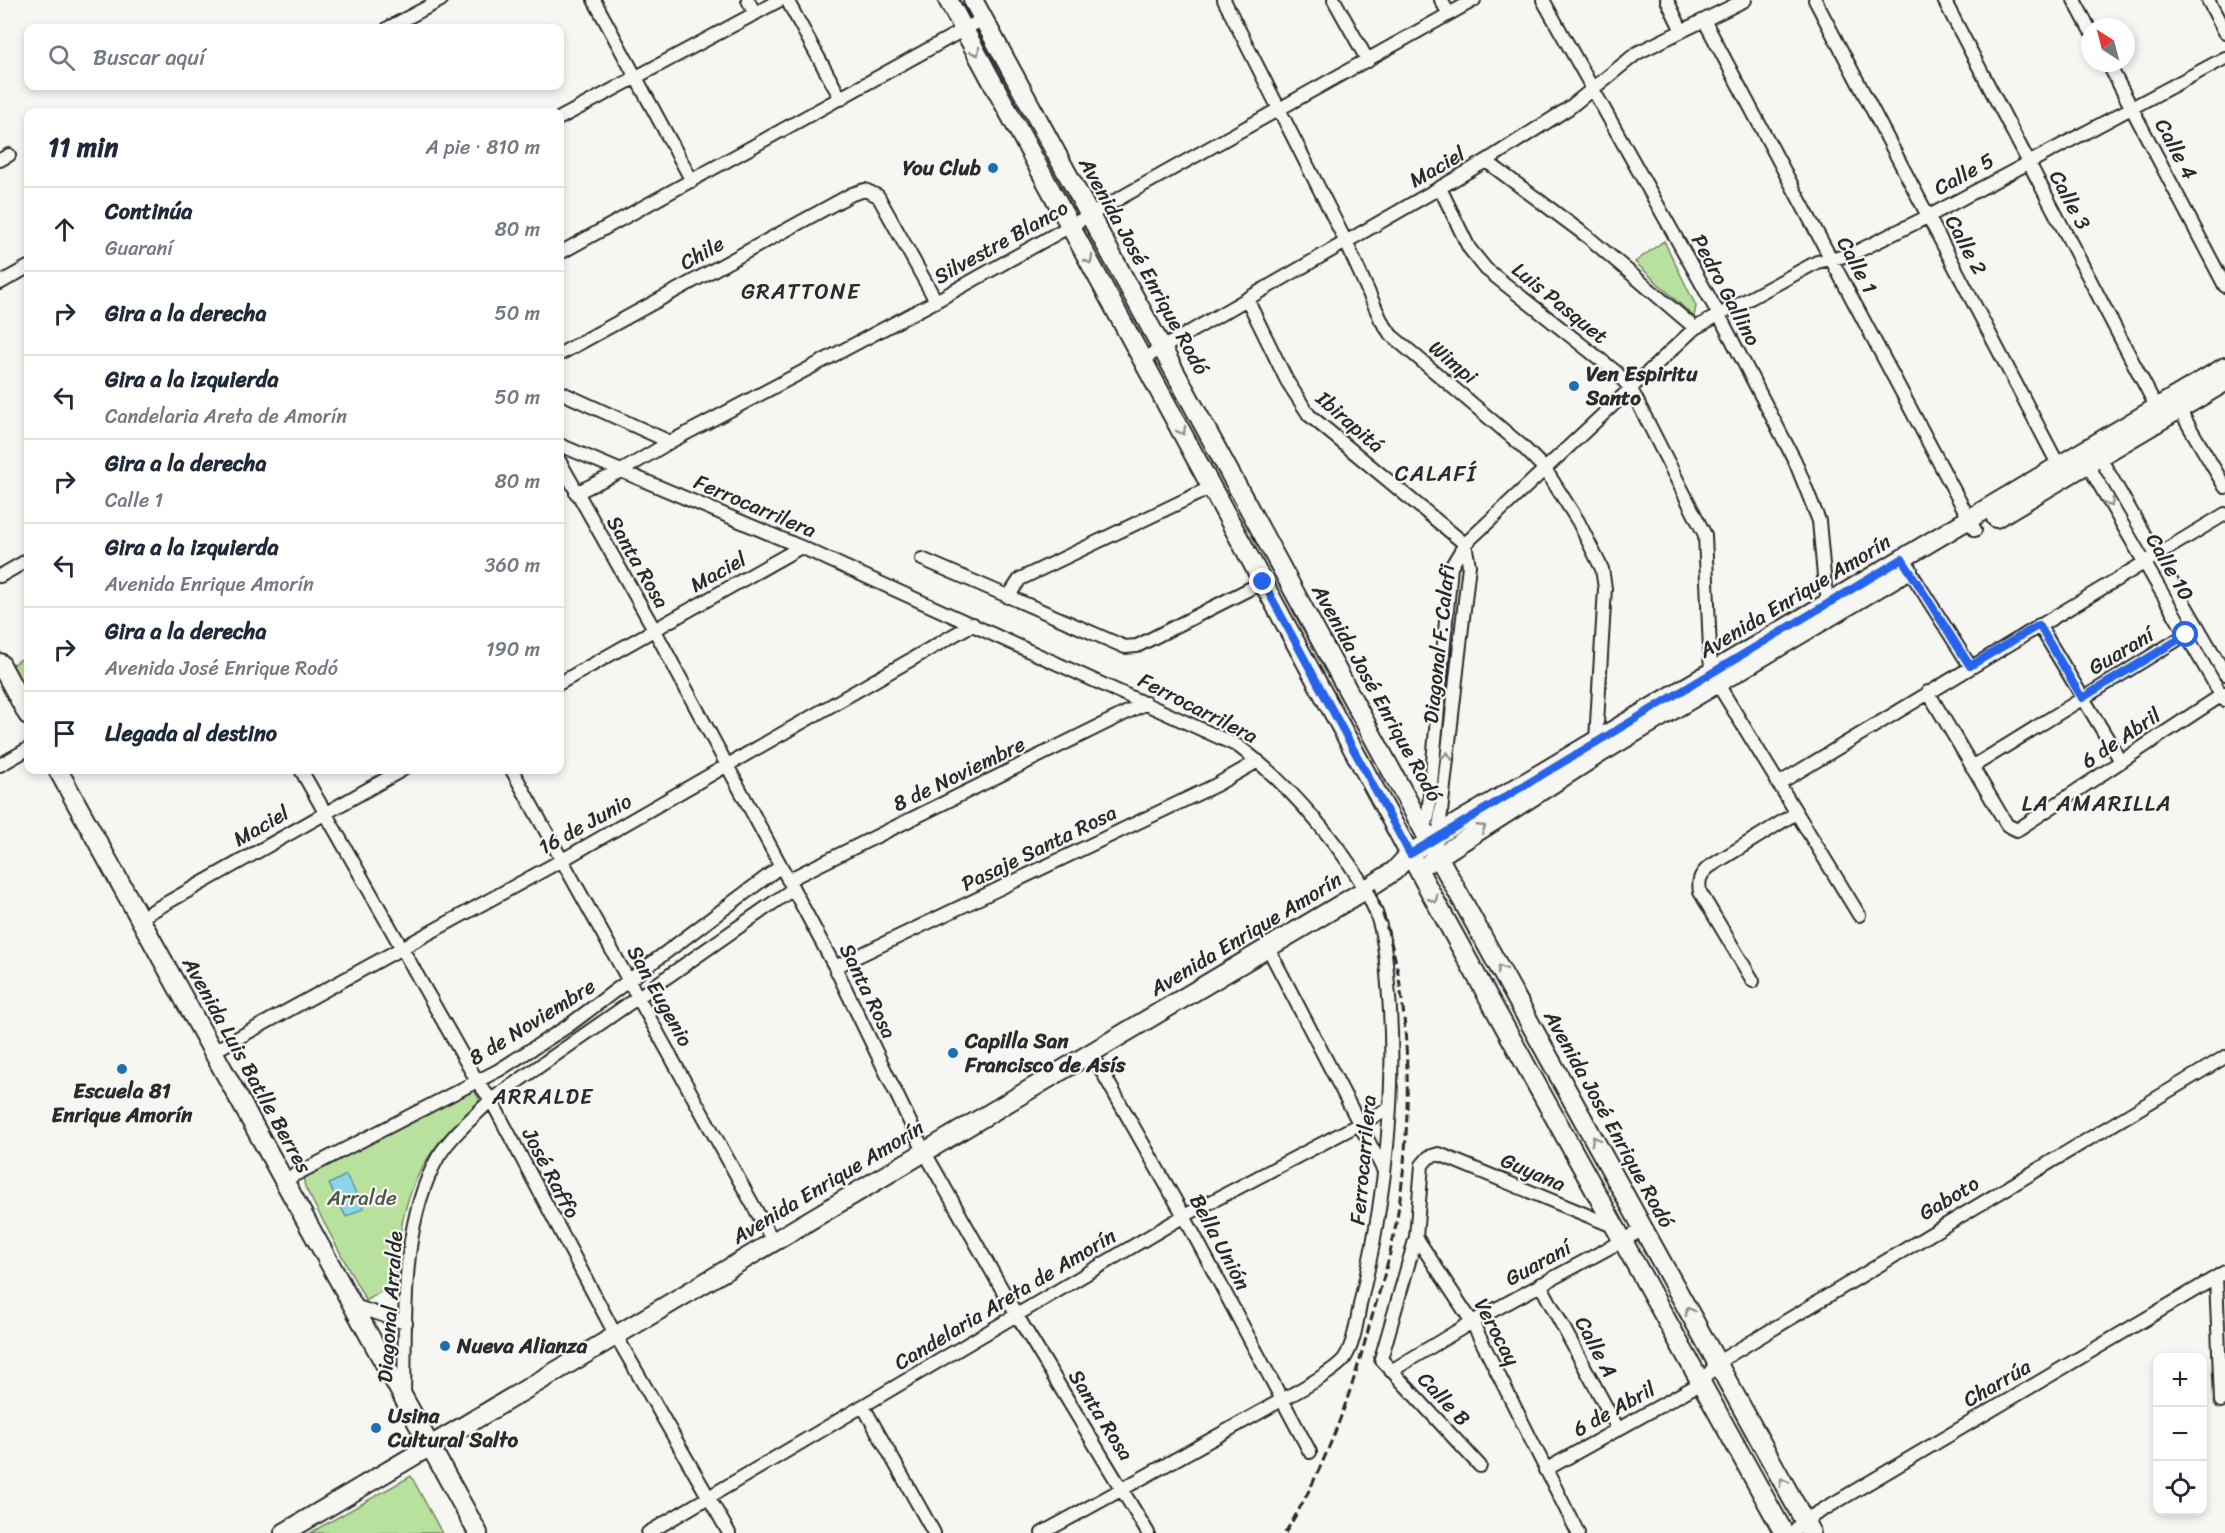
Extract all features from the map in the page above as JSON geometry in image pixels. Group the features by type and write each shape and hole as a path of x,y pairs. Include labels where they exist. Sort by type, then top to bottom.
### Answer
{"street":[{"path":"396,24 441,0"},
{"path":"594,0 692,181"},
{"path":"748,0 755,14"},
{"path":"564,116 780,0"},
{"path":"787,0 841,99"},
{"name":"Avenida José Enrique Rodó","path":"948,0 1263,582 1425,847 1644,1229 1718,1362 1802,1529"},
{"name":"Avenida José Enrique Rodó","path":"973,0 1163,348 1425,847 1617,1233 1784,1533"},
{"name":"Wimpi","path":"1224,0 1346,242 1381,320 1391,335 1521,445 1545,469 1578,522 1605,576 1599,746"},
{"path":"1334,0 1368,61"},
{"path":"1441,0 1449,14"},
{"name":"Silvestre Blanco","path":"576,493 623,470 670,442 936,301 1474,0"},
{"name":"Pedro Gallino","path":"1543,0 1718,313 1813,501 1819,522 1831,607"},
{"path":"1667,0 1682,31"},
{"name":"Maciel","path":"1143,359 1486,161 1569,108 1637,53 1745,0"},
{"name":"Calle 2","path":"1815,0 2062,471"},
{"name":"Calle 3","path":"1944,0 2159,413"},
{"path":"2074,0 2084,18"},
{"path":"2208,0 2225,32"},
{"path":"564,251 983,20"},
{"name":"Calle 1","path":"1704,20 1973,524"},
{"name":"Calle 5","path":"1718,313 1817,262 1850,255 1929,216 2028,161 2225,58"},
{"name":"Calle 4","path":"2113,72 2225,286"},
{"path":"1486,161 1588,237 1695,328"},
{"name":"Luis Pasquet","path":"1440,188 1478,260 1616,372 1631,389 1705,535 1714,678"},
{"name":"Chile","path":"564,352 852,194 865,190 878,196 936,301"},
{"path":"0,283 24,269"},
{"name":"Ibirapitá","path":"1247,299 1287,381 1305,411 1465,544"},
{"name":"Diagonal F. Calafi","path":"1425,847 1451,567 1465,544 1695,328 1718,313"},
{"name":"Avenida Enrique Amorín","path":"2175,404 2225,367"},
{"name":"Avenida Enrique Amorín","path":"285,1533 615,1334 1365,890 1425,847 2159,413 2225,382"},
{"path":"564,394 670,442"},
{"path":"2175,404 2225,487"},
{"name":"Ferrocarrilera","path":"564,447 623,470 973,624 1228,741 1258,760 1277,777 1348,863 1365,890 1379,922 1386,960 1392,1023 1385,1172 1373,1251 1352,1340 1343,1359 1282,1400"},
{"name":"Calle 10","path":"2090,454 2156,555 2225,674"},
{"name":"Calle 10","path":"2090,454 2145,562 2224,696"},
{"name":"Santa Rosa","path":"564,470 654,629 835,967 924,1151 1016,1314 1124,1488 1148,1533"},
{"path":"1008,597 1020,579 1212,487"},
{"path":"1778,784 2225,514"},
{"name":"Diagonal F. Calafi","path":"1425,847 1469,565 1465,544"},
{"name":"Maciel","path":"564,681 801,548"},
{"path":"922,559 1125,647 1137,646 1263,582"},
{"path":"0,576 24,562"},
{"path":"1905,564 1970,666"},
{"name":"16 de Junio","path":"214,1051 564,859 973,624"},
{"path":"2039,625 2121,760"},
{"name":"Guaraní","path":"1972,767 2198,627"},
{"path":"0,663 24,708"},
{"path":"1714,678 1859,915"},
{"path":"1928,692 1972,767"},
{"name":"6 de Abril","path":"1972,767 2007,825 2017,830 2121,760 2224,696"},
{"name":"8 de Noviembre","path":"491,1100 790,885 1146,703"},
{"path":"0,765 24,751"},
{"name":"Pasaje Santa Rosa","path":"835,967 1216,785 1258,760"},
{"name":"Avenida Luis Batlle Berres","path":"60,774 478,1533"},
{"name":"José Raffo","path":"303,774 477,1081 491,1100 615,1334 729,1533"},
{"name":"Maciel","path":"140,918 395,774"},
{"name":"San Eugenio","path":"514,774 564,859 637,997 773,1241"},
{"path":"1753,981 1700,892 1698,883 1701,874 1709,867 1796,813"},
{"name":"8 de Noviembre","path":"285,1180 477,1081 568,1026 781,866"},
{"path":"1268,948 1385,1172"},
{"name":"Bella Unión","path":"1091,1052 1184,1216 1310,1452"},
{"name":"Gaboto","path":"1701,1383 1718,1362 2225,1057"},
{"name":"Diagonal Arralde","path":"404,1396 405,1323 411,1238 424,1190 439,1157 453,1138 491,1100"},
{"name":"Candelaria Areta de Amorín","path":"648,1533 1184,1216 1388,1109"},
{"name":"Guyana","path":"1416,1237 1422,1165 1429,1157 1439,1154 1617,1233"},
{"name":"Guaraní","path":"1391,1371 1540,1284 1617,1233 1644,1229"},
{"name":"Verocay","path":"1416,1237 1472,1322 1578,1533"},
{"name":"Calle B","path":"1416,1237 1381,1359 1480,1466"},
{"path":"2221,1275 2221,1401"},
{"name":"Charrúa","path":"1802,1529 2221,1275"},
{"name":"Calle A","path":"1540,1284 1618,1429"},
{"path":"354,1306 405,1323"},
{"name":"6 de Abril","path":"1545,1470 1701,1383"},
{"path":"1042,1533 1282,1400"},
{"path":"862,1406 934,1533"}],"green space":[{"path":"1664,241 1696,306 1694,317 1635,262"},
{"path":"24,657 24,691 10,666"},
{"name":"Arralde","path":"474,1090 480,1101 435,1148 416,1180 404,1212 395,1283 366,1301 305,1187 303,1177"},
{"path":"411,1476 442,1533 310,1533"}],"water":[{"path":"346,1175 364,1208 346,1217 329,1184"}],"railway":[{"path":"1285,1533 1312,1485 1344,1407 1390,1254 1398,1213 1407,1115 1404,1016 1395,960 1373,884"}],"place":[{"name":"You Club","path":"993,168"},
{"name":"Ven Espiritu Santo","path":"1574,386"},
{"name":"Capilla San Francisco de Asís","path":"953,1053"},
{"name":"Escuela 81 Enrique Amorín","path":"122,1069"},
{"name":"Nueva Alianza","path":"445,1346"},
{"name":"Usina Cultural Salto","path":"376,1428"}],"district":[{"name":"GRATTONE","path":"801,291"},
{"name":"CALAFÍ","path":"1436,473"},
{"name":"LA AMARILLA","path":"2097,803"},
{"name":"ARRALDE","path":"543,1096"}],"route":[{"path":"1263,582 1410,854 1437,835 1902,559 1970,666 2039,625 2082,698 2186,635"}]}
